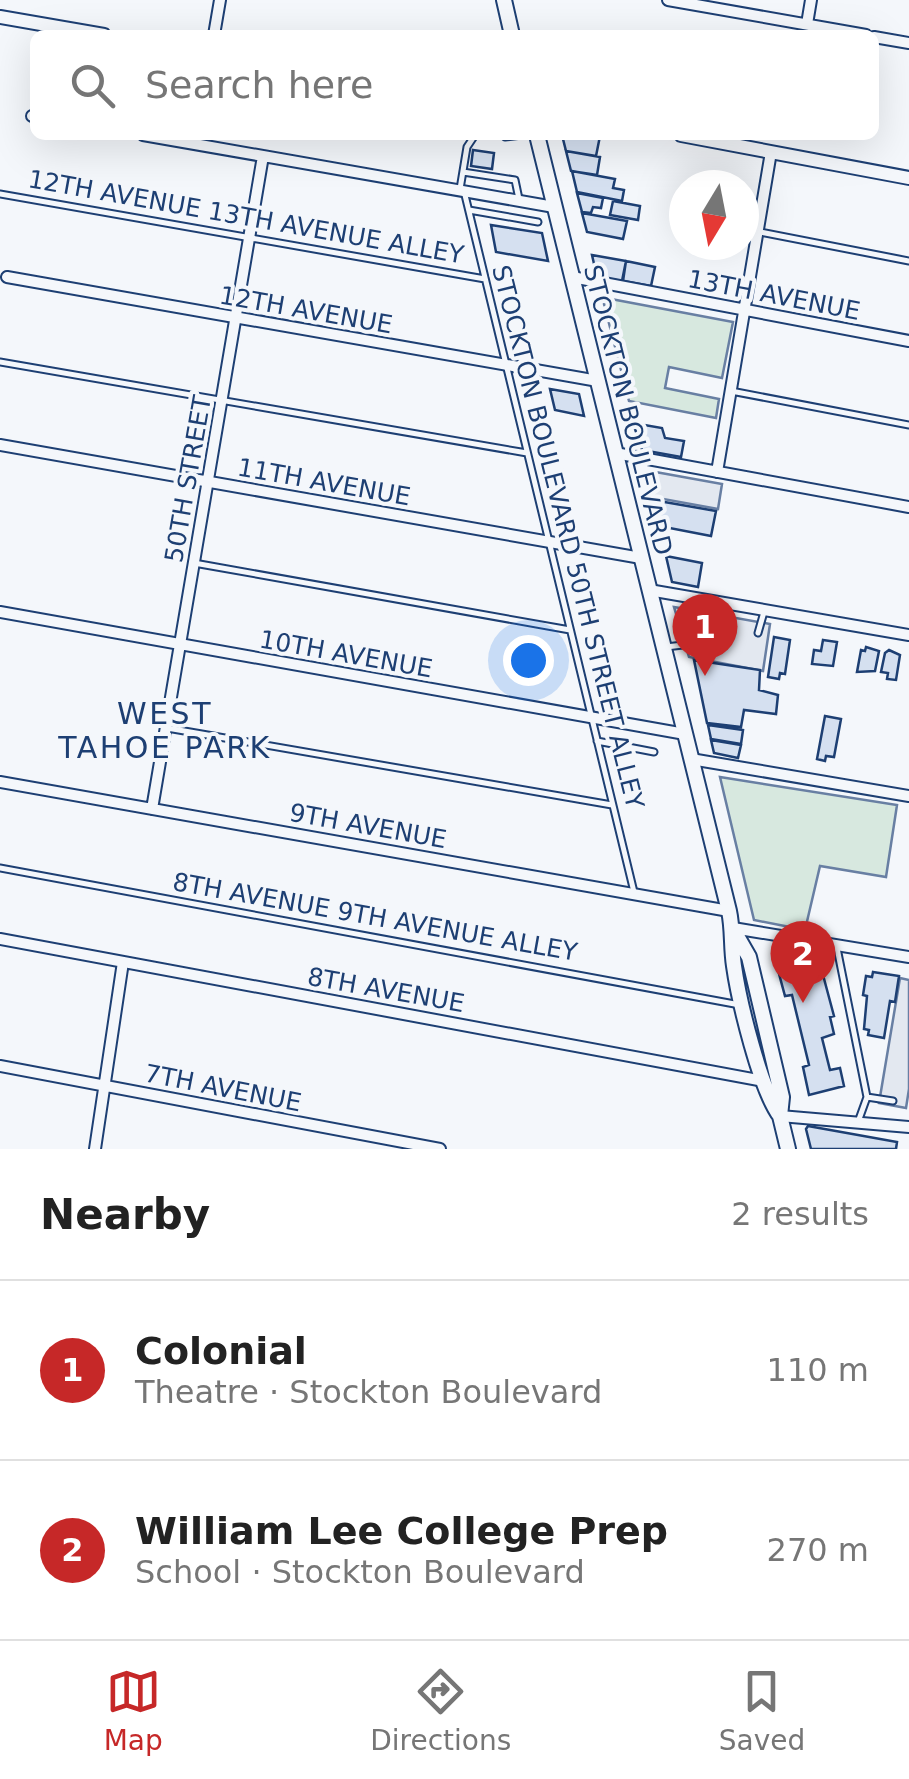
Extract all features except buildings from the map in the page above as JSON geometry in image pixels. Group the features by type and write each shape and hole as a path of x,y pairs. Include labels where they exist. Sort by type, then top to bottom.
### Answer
{"main road":[{"path":"504,0 511,30"},
{"name":"STOCKTON BOULEVARD","path":"537,140 729,910 743,1006 769,1101 780,1116"},
{"name":"STOCKTON BOULEVARD","path":"733,928 750,956 782,1096 780,1116 788,1149"}],"street":[{"path":"215,30 220,0"},
{"path":"668,0 839,30"},
{"path":"807,24 811,0"},
{"path":"0,18 73,30"},
{"path":"879,37 909,43"},
{"path":"172,140 554,207"},
{"path":"707,140 909,178"},
{"path":"759,226 771,152"},
{"name":"50TH STREET","path":"152,808 263,156"},
{"path":"713,475 753,260"},
{"name":"12TH AVENUE","path":"7,277 598,381"},
{"name":"13TH AVENUE","path":"572,277 909,341"},
{"name":"11TH AVENUE","path":"0,445 641,558"},
{"path":"615,453 713,475 909,508"},
{"path":"649,590 909,635"},
{"name":"10TH AVENUE","path":"0,612 685,734"},
{"path":"691,759 909,796"},
{"name":"9TH AVENUE","path":"0,782 729,910"},
{"path":"733,928 909,957"},
{"name":"8TH AVENUE","path":"0,939 764,1081"},
{"path":"95,1149 122,962"},
{"name":"7TH AVENUE","path":"0,1066 440,1149"},
{"path":"780,1116 909,1127"}],"lane":[{"path":"462,191 467,147 472,140"},
{"path":"463,172 515,180 520,201"},
{"name":"STOCKTON BOULEVARD 50TH STREET ALLEY","path":"462,191 634,892"},
{"name":"12TH AVENUE 13TH AVENUE ALLEY","path":"0,194 486,279"},
{"path":"469,210 538,222"},
{"path":"759,232 909,261"},
{"path":"0,362 527,453"},
{"path":"731,392 909,425"},
{"path":"194,563 570,630"},
{"path":"758,633 764,610"},
{"path":"664,647 691,644"},
{"path":"166,728 612,804"},
{"path":"597,741 654,752"},
{"name":"8TH AVENUE 9TH AVENUE ALLEY","path":"0,868 743,1006"},
{"path":"837,945 867,1097 858,1123"},
{"path":"867,1097 893,1101"}],"shaded area":[{"path":"611,299 733,322 722,378 669,367 665,388 719,399 716,418 629,401 604,304"},
{"path":"650,471 722,484 718,509 652,497"},
{"path":"674,607 770,624 763,671 689,657"},
{"path":"720,777 897,805 886,877 820,866 805,930 754,920"},
{"path":"900,978 909,980 906,1108 879,1103"}],"place":[{"name":"Colonial","path":"705,676"},
{"name":"William Lee College Prep","path":"803,1003"}],"district":[{"name":"WEST TAHOE PARK","path":"165,730"}]}
